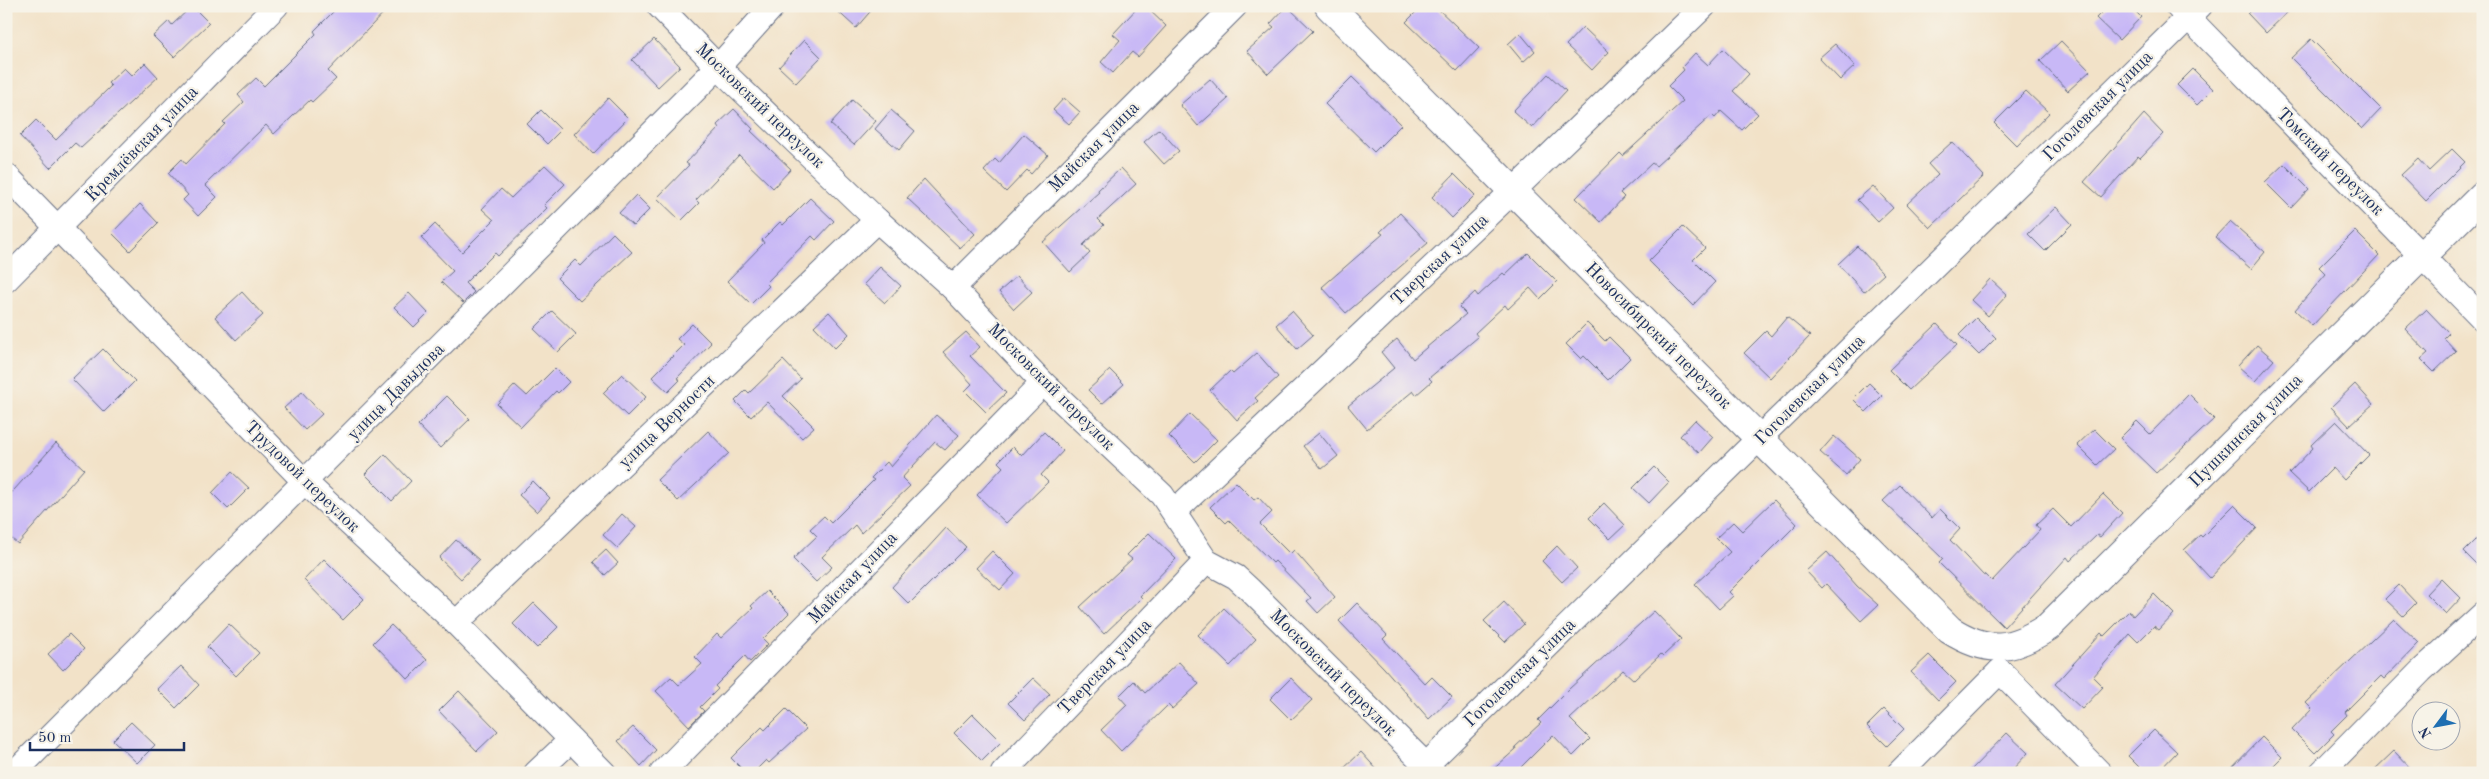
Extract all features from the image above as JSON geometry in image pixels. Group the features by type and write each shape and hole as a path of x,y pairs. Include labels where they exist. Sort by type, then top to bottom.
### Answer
{"street":[{"name":"Кремлёвская улица","path":"6,280 58,230 276,6"},
{"name":"Московский переулок","path":"660,6 718,68 877,220 953,288 1043,383 1162,495 1175,510 1206,561 1236,577 1250,589 1426,770"},
{"name":"улица Давыдова","path":"14,773 306,483 718,68 773,6"},
{"name":"Майская улица","path":"953,288 1235,6"},
{"name":"Новосибирский переулок","path":"1330,6 1950,630 1980,646 1999,659"},
{"name":"Тверская улица","path":"1175,510 1513,191 1704,6"},
{"name":"Томский переулок","path":"2188,10 2483,318"},
{"name":"Гоголевская улица","path":"1426,770 1760,440 2188,10"},
{"name":"Трудовой переулок","path":"6,175 306,483 456,623 604,773"},
{"name":"Пушкинская улица","path":"1899,773 1999,659 2014,645 2048,627 2483,195"},
{"name":"улица Верности","path":"456,623 877,220"},
{"name":"Майская улица","path":"662,773 1043,383"},
{"name":"Тверская улица","path":"1003,773 1206,561"},
{"path":"2321,773 2421,671 2483,614"},
{"path":"1999,659 2100,773"},
{"path":"536,773 571,740"}],"building":[{"path":"192,6 209,23 174,57 153,36 169,21 172,25"},
{"path":"339,6 390,6 328,71 336,79 312,102 310,100 274,134 266,125 205,185 217,197 198,216 183,200 188,195 168,173 182,159 186,164 225,124 223,122 244,102 238,95 256,78 264,86 316,34 314,31"},
{"path":"832,6 875,6 856,28"},
{"path":"1139,6 1145,6 1166,26 1138,57 1132,52 1113,73 1101,62 1120,40 1113,34"},
{"path":"1287,6 1313,31 1268,74 1247,51 1274,27 1270,24"},
{"path":"1422,6 1435,6 1479,48 1457,71 1406,22"},
{"path":"2108,6 2130,6 2141,17 2119,40 2096,18"},
{"path":"2256,6 2294,6 2266,33 2248,14"},
{"path":"1583,27 1609,52 1592,70 1566,45"},
{"path":"1520,33 1535,51 1523,62 1508,44"},
{"path":"654,39 680,66 658,87 632,60"},
{"path":"2311,39 2381,109 2362,129 2291,58"},
{"path":"804,40 821,57 796,83 779,67"},
{"path":"2061,41 2090,71 2068,91 2040,61"},
{"path":"1835,44 1855,66 1840,80 1819,58"},
{"path":"1723,49 1749,74 1733,91 1758,114 1742,130 1721,111 1715,118 1712,115 1656,166 1652,163 1620,193 1624,197 1601,222 1576,198 1620,153 1623,156 1683,101 1668,86 1684,70 1682,67 1695,53 1708,65"},
{"path":"145,63 158,77 81,148 75,143 50,168 20,136 36,120 56,140 111,86 108,83 124,68 132,76"},
{"path":"2193,69 2213,89 2197,105 2177,85"},
{"path":"1548,74 1566,91 1532,128 1513,111"},
{"path":"1352,77 1401,125 1374,152 1325,104"},
{"path":"1210,79 1228,99 1198,126 1180,105"},
{"path":"2026,91 2049,113 2017,146 1994,123"},
{"path":"608,98 628,118 593,154 574,134"},
{"path":"1064,98 1080,112 1069,124 1053,110"},
{"path":"852,100 876,121 854,145 830,124"},
{"path":"734,109 753,129 751,131 791,169 773,188 739,155 696,200 699,203 681,221 657,198 689,165 686,163 719,128 717,125"},
{"path":"541,110 561,130 547,144 527,124"},
{"path":"891,110 915,131 899,150 875,129"},
{"path":"2144,114 2163,134 2140,158 2138,156 2101,197 2084,182"},
{"path":"1159,129 1179,151 1164,164 1144,142"},
{"path":"1024,134 1048,155 1031,174 1027,170 1006,192 984,171 995,159 999,163"},
{"path":"1952,142 1984,176 1930,228 1907,204 1938,175 1928,164"},
{"path":"2452,149 2465,162 2426,201 2401,175 2418,159 2429,171"},
{"path":"2284,164 2309,189 2291,208 2265,182"},
{"path":"545,165 565,184 544,205 547,208 533,222 498,256 495,253 465,283 474,292 463,303 441,282 453,271 421,238 435,224 462,252 494,220 482,209 501,189 511,198"},
{"path":"1121,168 1136,184 1098,219 1104,225 1083,245 1090,253 1070,272 1043,242 1099,192 1098,190"},
{"path":"1454,174 1475,195 1452,218 1432,197"},
{"path":"924,179 975,234 960,248 907,198"},
{"path":"1873,186 1893,208 1878,222 1857,200"},
{"path":"636,195 650,209 633,226 619,213"},
{"path":"810,198 834,221 816,240 812,236 766,283 769,286 751,304 727,281 764,243 762,240 780,222 783,225"},
{"path":"140,204 158,223 130,251 112,233"},
{"path":"2056,207 2072,224 2045,251 2028,234"},
{"path":"1400,213 1428,243 1346,313 1322,287 1383,234 1380,232"},
{"path":"2230,221 2265,252 2251,269 2215,237"},
{"path":"1683,227 1705,248 1693,260 1715,282 1693,305 1649,261"},
{"path":"2355,231 2379,255 2312,326 2295,310 2326,274 2319,267"},
{"path":"613,233 632,252 580,301 557,278 575,260 581,266"},
{"path":"1857,246 1884,274 1864,292 1838,264"},
{"path":"1528,253 1557,282 1540,299 1530,288 1508,309 1505,305 1475,333 1478,337 1429,378 1432,381 1416,395 1413,391 1367,429 1348,406 1394,368 1381,352 1397,339 1413,359 1466,314 1459,307 1475,292 1478,296 1503,273 1505,275"},
{"path":"880,267 901,286 885,303 864,284"},
{"path":"1017,276 1032,292 1014,309 999,292"},
{"path":"1990,279 2007,295 1988,316 1971,300"},
{"path":"242,292 263,315 236,340 215,317"},
{"path":"409,293 428,313 414,327 394,307"},
{"path":"2426,309 2449,333 2444,338 2456,351 2434,372 2421,359 2428,353 2405,329"},
{"path":"552,311 576,334 558,352 534,329"},
{"path":"1292,311 1313,335 1297,349 1276,325"},
{"path":"829,312 849,334 835,348 814,326"},
{"path":"1787,317 1810,336 1770,378 1744,353 1766,331 1771,336"},
{"path":"1976,318 1996,338 1979,355 1959,335"},
{"path":"1587,323 1605,341 1609,337 1630,358 1608,380 1584,356 1581,359 1566,344"},
{"path":"692,324 711,343 677,378 680,380 668,392 652,377 684,345 677,339"},
{"path":"1937,324 1957,345 1909,390 1889,370"},
{"path":"966,332 980,347 970,356 1006,393 986,412 965,391 972,384 943,352"},
{"path":"2257,345 2274,360 2255,381 2238,366"},
{"path":"103,349 135,381 104,412 72,379"},
{"path":"1257,353 1278,377 1255,398 1258,401 1237,420 1210,390 1230,371 1233,374"},
{"path":"783,360 801,379 783,396 814,427 802,438 767,402 751,417 735,401 746,390 749,393"},
{"path":"555,368 569,382 558,393 556,391 521,427 497,404 515,385 527,396"},
{"path":"1110,370 1124,384 1102,404 1088,390"},
{"path":"622,374 646,397 627,416 603,393"},
{"path":"1869,383 1882,396 1866,412 1853,399"},
{"path":"2355,384 2373,404 2349,426 2331,407"},
{"path":"302,392 322,414 305,430 284,408"},
{"path":"2189,394 2214,419 2156,473 2120,438 2137,421 2150,434"},
{"path":"447,396 470,419 440,448 418,425"},
{"path":"1190,414 1217,440 1195,462 1169,436"},
{"path":"936,415 959,435 945,450 935,442 902,478 910,486 861,533 855,525 822,557 832,567 816,582 793,559 817,536 810,529 824,516 831,523 874,480 871,478 887,462 891,467"},
{"path":"1695,420 1713,437 1699,453 1680,436"},
{"path":"2336,421 2369,455 2344,480 2333,468 2309,492 2289,473 2313,448 2311,445"},
{"path":"2094,429 2114,449 2097,465 2077,445"},
{"path":"708,431 729,453 678,501 657,480"},
{"path":"1044,432 1063,451 1041,475 1048,482 1006,523 977,495 1003,467 998,462 1013,447 1022,456"},
{"path":"1319,433 1338,456 1322,469 1303,446"},
{"path":"1834,436 1860,459 1846,475 1820,452"},
{"path":"56,443 84,469 18,544 6,534 6,499"},
{"path":"385,454 411,481 392,501 365,474"},
{"path":"1654,467 1669,482 1649,503 1633,488"},
{"path":"232,472 249,488 228,509 212,493"},
{"path":"533,481 550,498 537,512 519,495"},
{"path":"1236,482 1254,500 1258,497 1272,512 1260,524 1290,554 1294,550 1335,597 1318,613 1307,601 1311,598 1275,561 1273,563 1229,520 1226,523 1210,507"},
{"path":"1900,485 1932,518 1940,509 1960,529 1950,540 1984,576 1985,574 1992,581 2040,530 2036,525 2053,509 2071,527 2103,494 2122,513 2100,537 2097,535 2070,561 2067,557 2004,627 1939,563 1943,559 1883,501"},
{"path":"1774,500 1797,524 1729,592 1733,596 1719,609 1695,584 1730,552 1716,538 1733,522 1742,531"},
{"path":"1604,503 1625,525 1610,539 1589,518"},
{"path":"2234,505 2257,528 2210,578 2184,550 2200,535 2202,537"},
{"path":"622,514 636,527 617,548 603,535"},
{"path":"946,528 966,547 909,604 892,587"},
{"path":"1149,533 1176,559 1140,596 1142,598 1104,634 1080,607 1132,559 1127,555"},
{"path":"2483,533 2483,571 2464,552"},
{"path":"456,540 479,560 461,579 439,558"},
{"path":"1557,546 1577,568 1562,582 1542,561"},
{"path":"606,550 618,563 605,575 593,562"},
{"path":"992,551 1015,574 1000,590 976,568"},
{"path":"1827,552 1857,586 1878,605 1861,621 1826,584 1822,588 1806,571"},
{"path":"324,559 364,599 343,620 304,580"},
{"path":"2441,578 2461,598 2446,614 2426,594"},
{"path":"2399,585 2416,603 2403,616 2385,599"},
{"path":"767,591 789,613 763,639 768,644 750,662 745,656 715,686 718,689 700,707 704,711 689,726 656,691 671,677 679,685 702,664 695,657 717,634 721,638 753,608 751,606"},
{"path":"2154,594 2174,614 2159,630 2154,626 2138,642 2130,634 2093,677 2103,687 2082,709 2055,684 2101,633 2104,636 2129,611 2133,616"},
{"path":"1504,602 1524,624 1505,642 1484,621"},
{"path":"534,603 558,627 537,648 513,624"},
{"path":"1357,603 1387,635 1383,639 1425,684 1432,677 1452,697 1429,719 1339,621"},
{"path":"1224,608 1256,639 1230,666 1198,635"},
{"path":"1654,611 1681,639 1663,656 1661,654 1634,680 1623,670 1570,719 1590,739 1573,756 1553,735 1515,773 1489,773 1541,723 1538,720 1569,689"},
{"path":"2394,619 2419,643 2384,679 2381,676 2345,712 2347,715 2331,731 2334,734 2315,753 2292,730 2312,709 2306,703"},
{"path":"229,624 259,653 236,676 207,647"},
{"path":"391,625 427,660 408,679 373,643"},
{"path":"69,634 84,649 63,670 48,654"},
{"path":"1929,655 1956,682 1938,700 1911,672"},
{"path":"1179,662 1199,684 1172,709 1168,705 1121,751 1101,730 1127,705 1119,696 1134,681 1145,693"},
{"path":"181,666 199,685 176,708 157,689"},
{"path":"1033,678 1050,694 1025,720 1008,703"},
{"path":"1291,678 1312,700 1291,720 1270,699"},
{"path":"459,691 498,731 477,751 439,711"},
{"path":"786,709 806,729 769,763 766,760 753,773 746,773 731,758 762,727 765,730"},
{"path":"1884,709 1904,729 1887,746 1867,726"},
{"path":"973,714 1001,742 982,761 954,733"},
{"path":"131,722 155,745 137,763 113,740"},
{"path":"633,727 656,750 641,766 618,741"},
{"path":"2154,730 2177,752 2157,773 2145,773 2128,756"},
{"path":"2007,733 2028,753 2009,773 1968,773"},
{"path":"2262,737 2282,757 2266,773 2227,773"},
{"path":"2394,751 2415,773 2371,773"},
{"path":"1361,752 1380,773 1339,773"}]}
